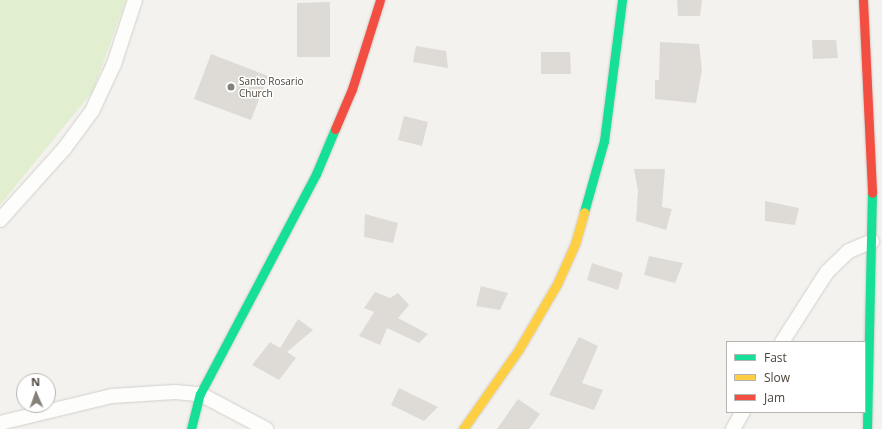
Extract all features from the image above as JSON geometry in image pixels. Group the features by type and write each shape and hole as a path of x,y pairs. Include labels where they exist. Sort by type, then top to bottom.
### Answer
{"street":[{"path":"0,220 64,150 92,111 114,64 135,0"},
{"path":"191,429 200,394 316,174 352,89 380,0"},
{"path":"463,429 519,349 557,284 575,244 604,141 622,0"},
{"path":"863,0 877,194 872,241 867,429"},
{"path":"783,341 827,272 849,251 872,241"},
{"path":"0,422 112,396 151,391 200,394 266,429"},
{"path":"734,429 742,413"}],"green space":[{"path":"0,0 126,0 93,91 0,205"}],"building":[{"path":"677,0 702,0 700,16 678,16"},
{"path":"330,2 330,57 297,57 297,3"},
{"path":"812,40 836,40 838,58 813,59"},
{"path":"660,42 699,44 702,70 696,103 655,99 655,80 659,80"},
{"path":"416,46 446,51 448,68 413,62"},
{"path":"541,52 570,52 571,74 541,74"},
{"name":"Santo Rosario Church","path":"211,54 268,76 251,120 194,99"},
{"path":"404,116 428,122 422,146 398,140"},
{"path":"634,169 665,169 662,207 672,209 666,230 636,221 638,191"},
{"path":"765,201 799,208 795,225 765,221"},
{"path":"365,214 398,223 393,243 364,237"},
{"path":"649,256 683,263 675,283 644,275"},
{"path":"592,263 623,273 618,290 587,280"},
{"path":"481,286 508,293 500,310 476,306"},
{"path":"375,292 390,298 398,293 409,305 398,318 428,334 419,343 387,328 380,345 359,336 374,312 364,308"},
{"path":"298,319 313,330 287,352 296,358 279,380 252,365 270,342 280,348"},
{"path":"579,337 598,346 582,383 603,390 594,410 549,395"},
{"path":"399,388 438,407 424,421 391,405"},
{"path":"518,399 540,414 529,429 497,429"}],"traffic: fast":[{"path":"584,212 604,141 622,0"},
{"path":"191,429 200,394 316,174 335,129"},
{"path":"867,429 872,193"}],"traffic: slow":[{"path":"463,429 519,349 557,284 575,244 584,212"}],"traffic: jam":[{"path":"335,129 352,89 380,0"},
{"path":"863,0 872,193"}],"place":[{"name":"Santo Rosario Church","path":"231,87"}]}
